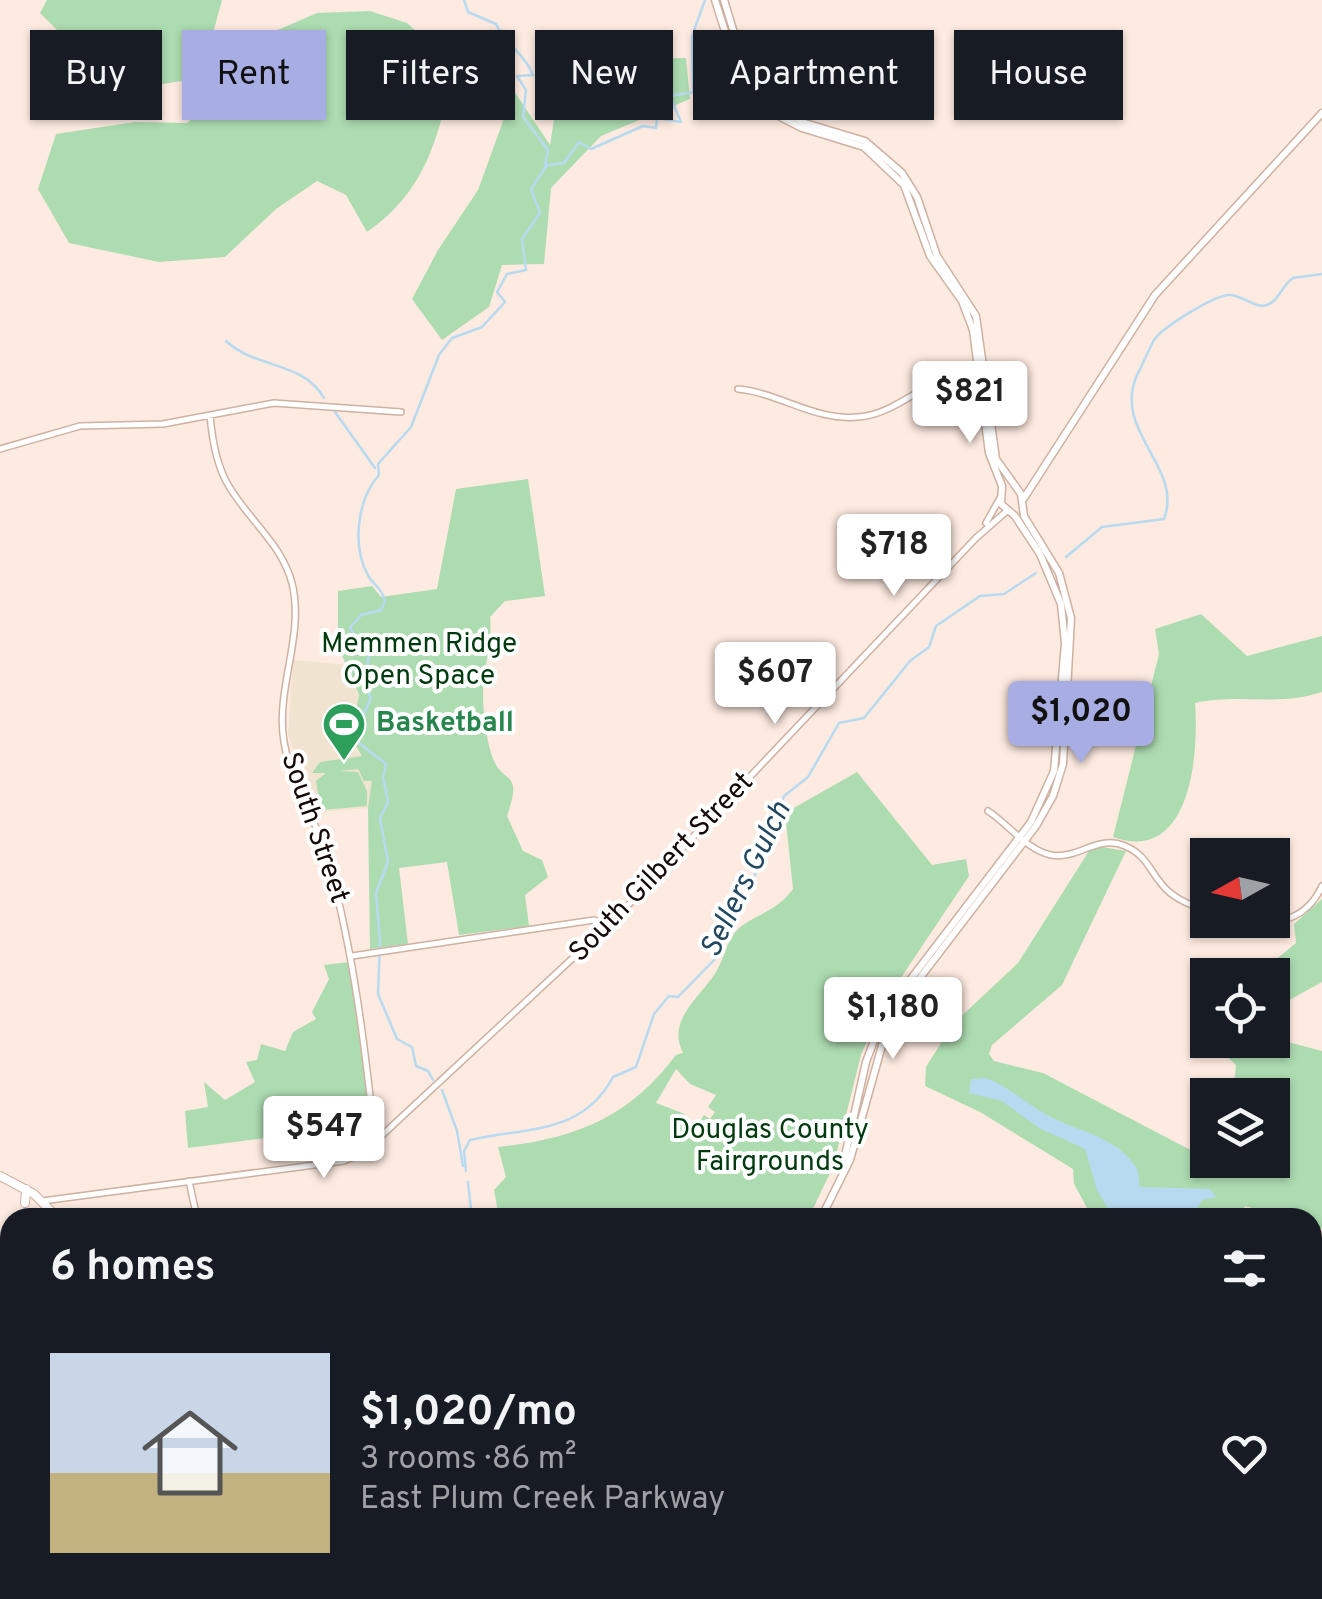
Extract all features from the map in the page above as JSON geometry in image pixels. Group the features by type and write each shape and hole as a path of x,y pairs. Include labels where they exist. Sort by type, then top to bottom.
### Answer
{"main road":[{"path":"715,0 725,30"},
{"path":"724,0 733,30"},
{"path":"1008,511 1022,503 1044,462 1158,290 1322,114"},
{"path":"787,120 856,143 888,166 912,200 937,268 969,315 983,374 989,452 1000,496 1052,576 1065,634 1054,771 1040,808 1022,839"},
{"path":"802,120 858,138 891,160 912,188 932,247 976,316 994,443"},
{"path":"937,268 948,272"},
{"path":"825,1208 850,1160 890,1017 1046,811 1061,773 1072,634 1063,584 999,466 986,412"},
{"path":"1000,496 1014,489 1044,462"},
{"path":"0,1176 26,1189 47,1208"},
{"path":"25,1203 26,1189"}],"street":[{"path":"738,390 769,395 811,412 852,418 880,413 942,378 983,374"},
{"path":"0,449 80,426 154,425 295,402 401,412"},
{"name":"South Street","path":"210,415 226,482 278,552 292,584 295,616 282,704 284,743 321,838 352,956 376,1143"},
{"name":"South Gilbert Street","path":"976,538 1000,496"},
{"name":"South Gilbert Street","path":"376,1143 606,927 976,538 1008,511"},
{"path":"988,811 1044,853 1065,856 1097,843 1118,843 1138,854 1170,897 1190,904"},
{"path":"1290,918 1298,916 1322,886"},
{"path":"352,956 596,920 606,927"},
{"path":"374,1124 383,1131 391,1128"},
{"path":"42,1201 344,1161 376,1143"},
{"path":"189,1181 195,1208"}],"shaded area":[{"path":"293,660 349,665 359,699 351,739 358,752 368,758 373,780 368,808 317,812 288,735"}],"green space":[{"path":"47,0 222,0 214,30 182,30 182,81 162,84 162,30 57,30 40,13"},
{"path":"370,11 407,23 415,30 346,30 346,120 441,120 417,179 388,216 367,232 346,195 317,181 276,209 225,257 159,262 69,243 38,189 56,134 135,122 326,120 326,30 278,30 317,13"},
{"path":"673,58 686,58 690,99 673,106"},
{"path":"515,92 550,145 554,120 639,120 601,136 551,188 544,264 502,265 489,307 442,340 412,299 438,250 478,190 503,120 515,120"},
{"name":"Memmen Ridge Open Space","path":"528,479 545,596 505,601 490,617 483,701 492,756 512,784 507,816 523,851 542,860 548,877 525,895 529,926 459,935 447,862 399,868 408,944 370,949 368,808 372,781 364,781 358,769 339,771 358,772 367,791 367,806 321,810 316,781 326,773 312,773 320,762 362,756 351,739 359,695 338,646 338,591 372,586 381,597 437,589 456,489"},
{"path":"1201,614 1247,656 1322,636 1322,692 1289,699 1195,703 1191,775 1185,800 1174,820 1159,835 1139,841 1113,837 1159,654 1155,629"},
{"name":"Douglas County Fairgrounds","path":"857,772 932,865 966,859 969,876 880,1009 861,1055 833,1167 813,1208 497,1208 494,1190 506,1177 498,1147 575,1131 598,1122 639,1095 676,1055 683,1053 679,1041 682,1019 716,972 733,935 793,889 785,813","holes":["676,1069 690,1084 716,1095 708,1107 715,1112 710,1119 704,1115 696,1128 687,1123 685,1114 656,1103"]},
{"path":"1102,847 1126,851 1062,985 992,1045 989,1054 994,1061 1043,1073 1190,1150 1190,1178 1290,1178 1290,1078 1235,1078 1236,1065 1228,1058 1290,1058 1290,1043 1322,1051 1322,1208 1087,1208 1074,1184 1073,1169 980,1112 925,1086 926,1067 953,1024 1018,963 1089,851"},
{"path":"1322,899 1322,982 1290,1000 1290,958 1278,958 1296,943 1294,924"},
{"path":"349,962 369,1112 364,1146 351,1154 316,1160 312,1132 188,1148 185,1111 208,1107 204,1082 225,1100 255,1082 246,1062 257,1060 261,1044 285,1051 293,1032 316,1019 312,1012 329,979 324,965"}],"water":[{"path":"986,1078 1003,1086 1047,1115 1117,1148 1136,1167 1140,1187 1210,1189 1216,1197 1202,1200 1197,1208 1108,1208 1097,1190 1085,1149 1039,1128 1002,1101 969,1093 971,1079"}],"waterway":[{"path":"464,0 468,12 496,24 530,68 533,75 517,76 526,90 523,117 548,150 545,165"},
{"path":"433,1080 428,1071 416,1066 412,1047 397,1039 378,994 380,941 376,893 388,862 380,818 388,802 383,777 386,764 359,743 359,725 371,698 365,685 369,654 350,628 361,615 381,610 385,602 360,553 361,511 379,475 378,464 411,427 439,355 452,338 482,327 505,302 497,292 507,274 526,270 522,239 540,213 531,189 547,165 564,163 579,142 591,149 643,126 656,128 657,118 681,122 670,96 693,92 692,36 705,0"},
{"name":"Sellers Gulch","path":"1066,557 1102,527 1164,519 1168,500 1165,483 1133,414 1132,395 1137,375 1159,334 1214,299 1231,295 1267,305 1293,278 1322,274"},
{"path":"226,341 251,357 304,377 324,398"},
{"path":"335,412 375,468"},
{"name":"Sellers Gulch","path":"466,1171 464,1151 470,1140 532,1130 569,1119 600,1096 613,1077 636,1067 654,1014 669,996 678,997 715,959 715,937 732,918 751,885 784,796 808,777 839,723 864,718 910,661 929,647 936,626 980,596 1004,594 1036,573"},
{"path":"442,1090 457,1131 463,1166"},
{"name":"Sellers Gulch","path":"468,1182 471,1208"},
{"path":"1322,1508 1322,1522"}],"place":[{"name":"Basketball","path":"344,762"}]}
